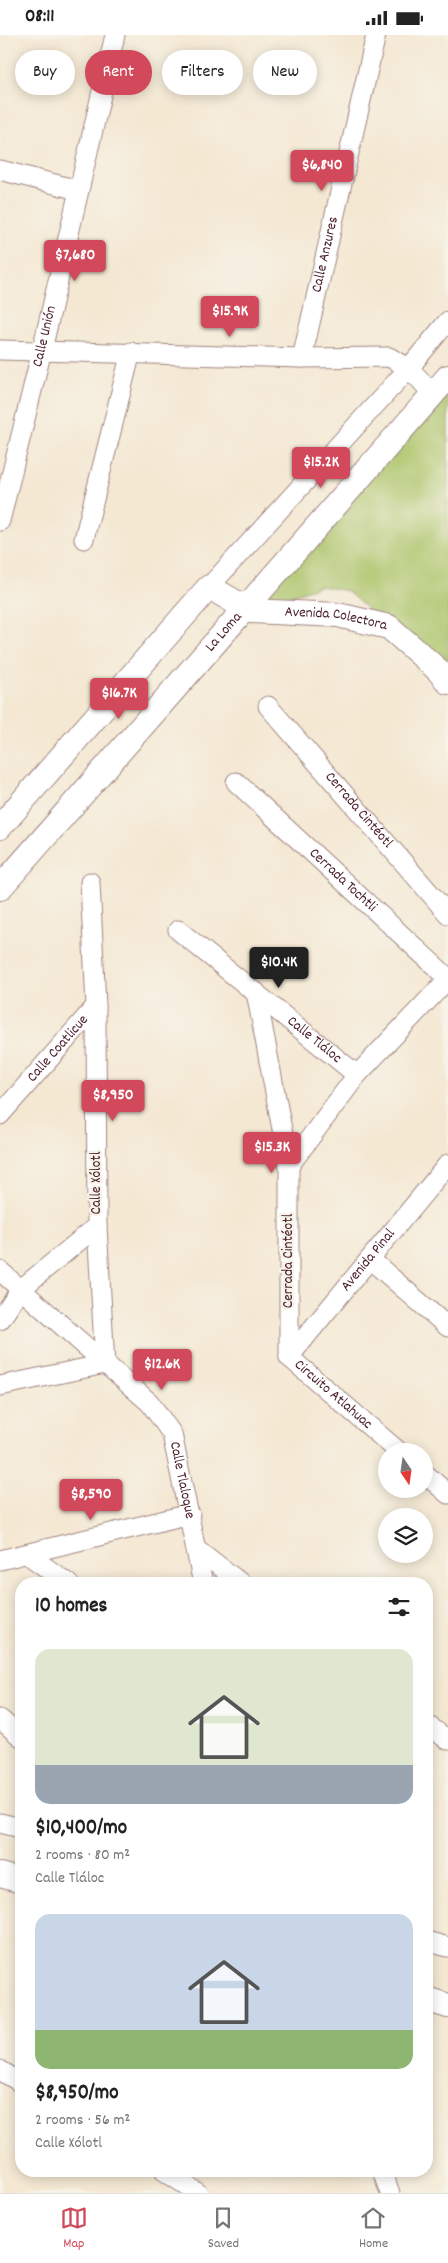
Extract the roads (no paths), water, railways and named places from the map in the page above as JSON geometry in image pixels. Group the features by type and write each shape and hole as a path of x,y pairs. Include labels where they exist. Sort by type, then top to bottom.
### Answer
{"street":[{"name":"Calle Unión","path":"0,521 115,35"},
{"name":"Calle Anzures","path":"302,357 376,35"},
{"path":"0,170 78,190"},
{"path":"0,827 209,587 408,368 448,321"},
{"path":"0,350 302,357 388,357 441,385"},
{"path":"84,539 131,352"},
{"name":"La Loma","path":"4,876 246,610 441,385"},
{"name":"Avenida Colectora","path":"209,587 246,610 338,615 389,627 438,670 448,682"},
{"name":"Cerrada Cintéotl","path":"268,706 448,914"},
{"name":"Cerrada Tochtli","path":"236,782 448,978"},
{"name":"Calle Xólotl","path":"90,882 96,1006 97,1226 106,1364"},
{"name":"Calle Tláloc","path":"178,930 357,1075"},
{"path":"289,1166 357,1075 448,978"},
{"name":"Cerrada Cintéotl","path":"256,992 289,1166 289,1357"},
{"name":"Calle Coatlicue","path":"0,1115 96,1006"},
{"name":"Avenida Pinal","path":"289,1357 371,1260 448,1164"},
{"path":"0,1321 22,1289 97,1226"},
{"path":"371,1260 448,1327"},
{"name":"Calle Tlaloque","path":"0,1271 150,1403 172,1434 202,1577"},
{"name":"Circuito Atlahuac","path":"289,1357 389,1443"},
{"path":"0,1386 106,1364"},
{"path":"433,1481 448,1495"},
{"path":"0,1560 190,1514"},
{"path":"197,1549 233,1577"},
{"path":"27,1554 58,1577"},
{"path":"0,1719 15,1732"},
{"path":"433,1729 448,1741"},
{"path":"0,1823 15,1827"},
{"path":"0,1875 15,1879"},
{"path":"433,1943 448,1947"},
{"path":"433,2001 448,2006"},
{"path":"0,2070 15,2079"},
{"path":"173,2177 198,2193"},
{"path":"384,2177 390,2193"}]}
